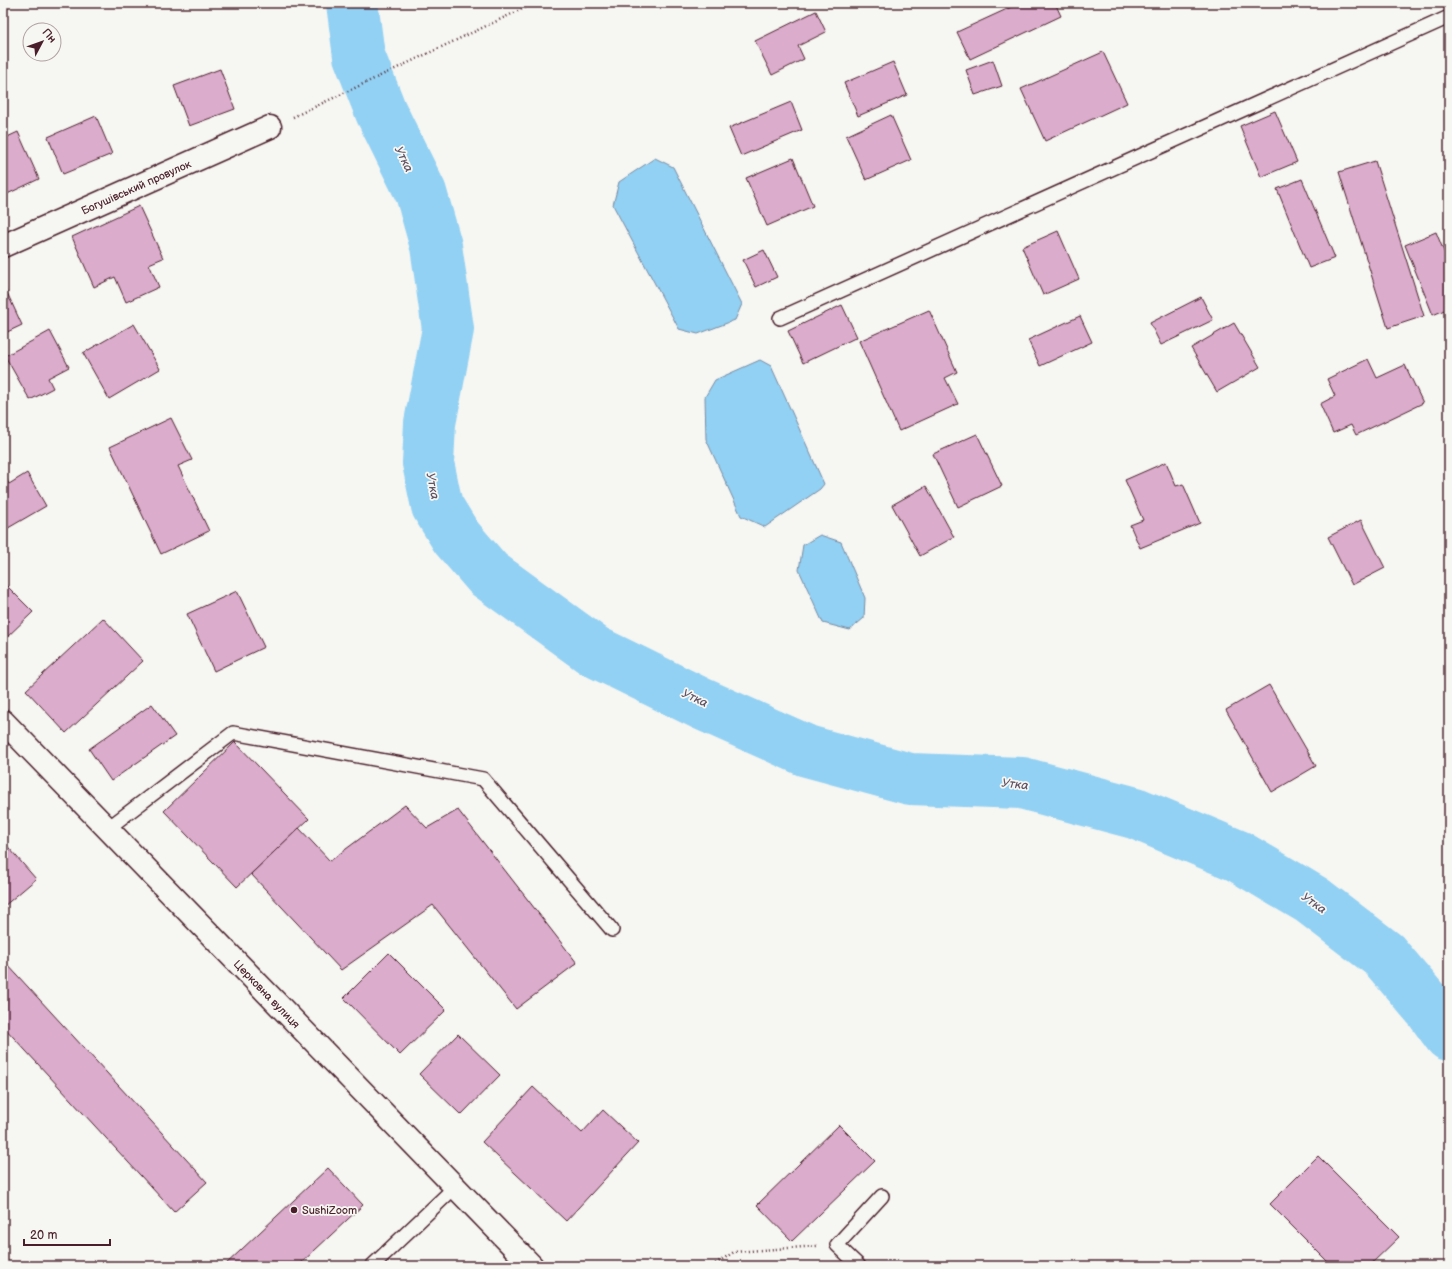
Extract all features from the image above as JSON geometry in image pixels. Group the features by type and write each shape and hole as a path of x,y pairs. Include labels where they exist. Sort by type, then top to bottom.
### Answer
{"street":[{"name":"Богушівський провулок","path":"3,246 270,127"},
{"name":"Церковна вулиця","path":"3,722 532,1266"}],"lane":[{"path":"780,318 1449,17"},
{"path":"107,829 233,733 483,779 612,930"},
{"path":"372,1266 455,1187"},
{"path":"859,1266 837,1245 882,1196"}],"path":[{"path":"270,127 535,3"},
{"path":"712,1266 734,1252 837,1245"}],"water":[{"path":"655,158 673,167 742,304 735,320 698,334 679,329 613,205 619,182"},
{"path":"760,360 771,366 824,484 820,489 765,527 741,516 706,439 705,397 715,380"},
{"path":"820,535 841,542 865,598 864,618 850,630 823,623 799,570 803,545"}],"building":[{"path":"1020,3 1055,3 1061,16 970,59 957,32"},
{"path":"816,11 826,32 798,46 804,59 772,75 755,41"},
{"path":"1103,52 1127,103 1045,141 1021,89"},
{"path":"993,60 1002,86 975,95 966,70"},
{"path":"893,62 907,95 858,116 844,83"},
{"path":"220,69 235,109 189,126 174,86"},
{"path":"791,102 802,130 741,156 729,128"},
{"path":"1275,111 1297,162 1261,177 1240,126"},
{"path":"891,115 911,160 866,180 846,136"},
{"path":"96,116 112,154 63,174 48,137"},
{"path":"18,132 39,179 3,196 3,139"},
{"path":"793,158 813,206 767,226 746,178"},
{"path":"1375,161 1424,316 1388,328 1339,172"},
{"path":"1302,179 1335,258 1309,268 1277,189"},
{"path":"139,206 163,258 149,264 159,287 126,302 115,277 94,287 72,237"},
{"path":"1058,231 1079,279 1043,295 1022,247"},
{"path":"1436,232 1449,264 1449,308 1433,315 1405,245"},
{"path":"764,250 777,277 756,287 743,260"},
{"path":"3,284 22,325 3,334"},
{"path":"1201,297 1213,320 1161,345 1150,323"},
{"path":"842,305 857,337 803,363 788,331"},
{"path":"929,310 957,372 945,378 958,404 899,431 859,341"},
{"path":"1080,316 1092,342 1040,366 1028,340"},
{"path":"1234,323 1260,367 1217,392 1191,348"},
{"path":"134,324 160,369 109,399 83,353"},
{"path":"50,331 69,367 48,378 53,388 30,400 5,356"},
{"path":"1368,359 1377,378 1405,365 1423,403 1356,435 1351,425 1333,433 1320,404 1335,396 1327,379"},
{"path":"171,418 192,460 178,466 209,531 161,554 110,447"},
{"path":"977,434 1002,486 958,507 933,454"},
{"path":"1166,462 1176,486 1183,484 1200,523 1140,548 1130,525 1143,520 1125,480"},
{"path":"3,473 9,484 27,473 46,506 3,531"},
{"path":"926,486 954,537 920,556 892,505"},
{"path":"1361,520 1385,568 1352,585 1328,537"},
{"path":"3,582 33,612 3,641"},
{"path":"237,591 264,647 214,671 187,614"},
{"path":"103,618 143,661 66,733 26,690"},
{"path":"1269,685 1316,766 1272,792 1226,710"},
{"path":"152,704 175,736 111,781 89,749"},
{"path":"235,742 309,819 237,887 164,811"},
{"path":"405,805 427,828 458,810 577,963 516,1009 433,905 341,970 251,874 299,828 330,861"},
{"path":"3,841 36,879 3,907"},
{"path":"389,953 446,1010 400,1055 344,998"},
{"path":"6,963 207,1182 174,1212 3,1026 3,966"},
{"path":"458,1034 500,1075 461,1115 419,1074"},
{"path":"533,1087 582,1133 603,1110 638,1143 566,1221 482,1142"},
{"path":"839,1125 875,1161 792,1241 757,1205"},
{"path":"1318,1156 1399,1237 1369,1266 1332,1266 1270,1204"},
{"path":"328,1168 363,1205 298,1266 224,1266"}],"waterway":[{"name":"Утка","path":"352,3 359,56 381,112 421,193 436,246 448,329 430,423 428,463 437,506 456,537 488,574 594,651 702,704 807,751 910,779 1022,783 1135,813 1238,856 1312,900 1384,955 1430,1009 1449,1035"}],"place":[{"name":"SushiZoom","path":"294,1210"}]}
